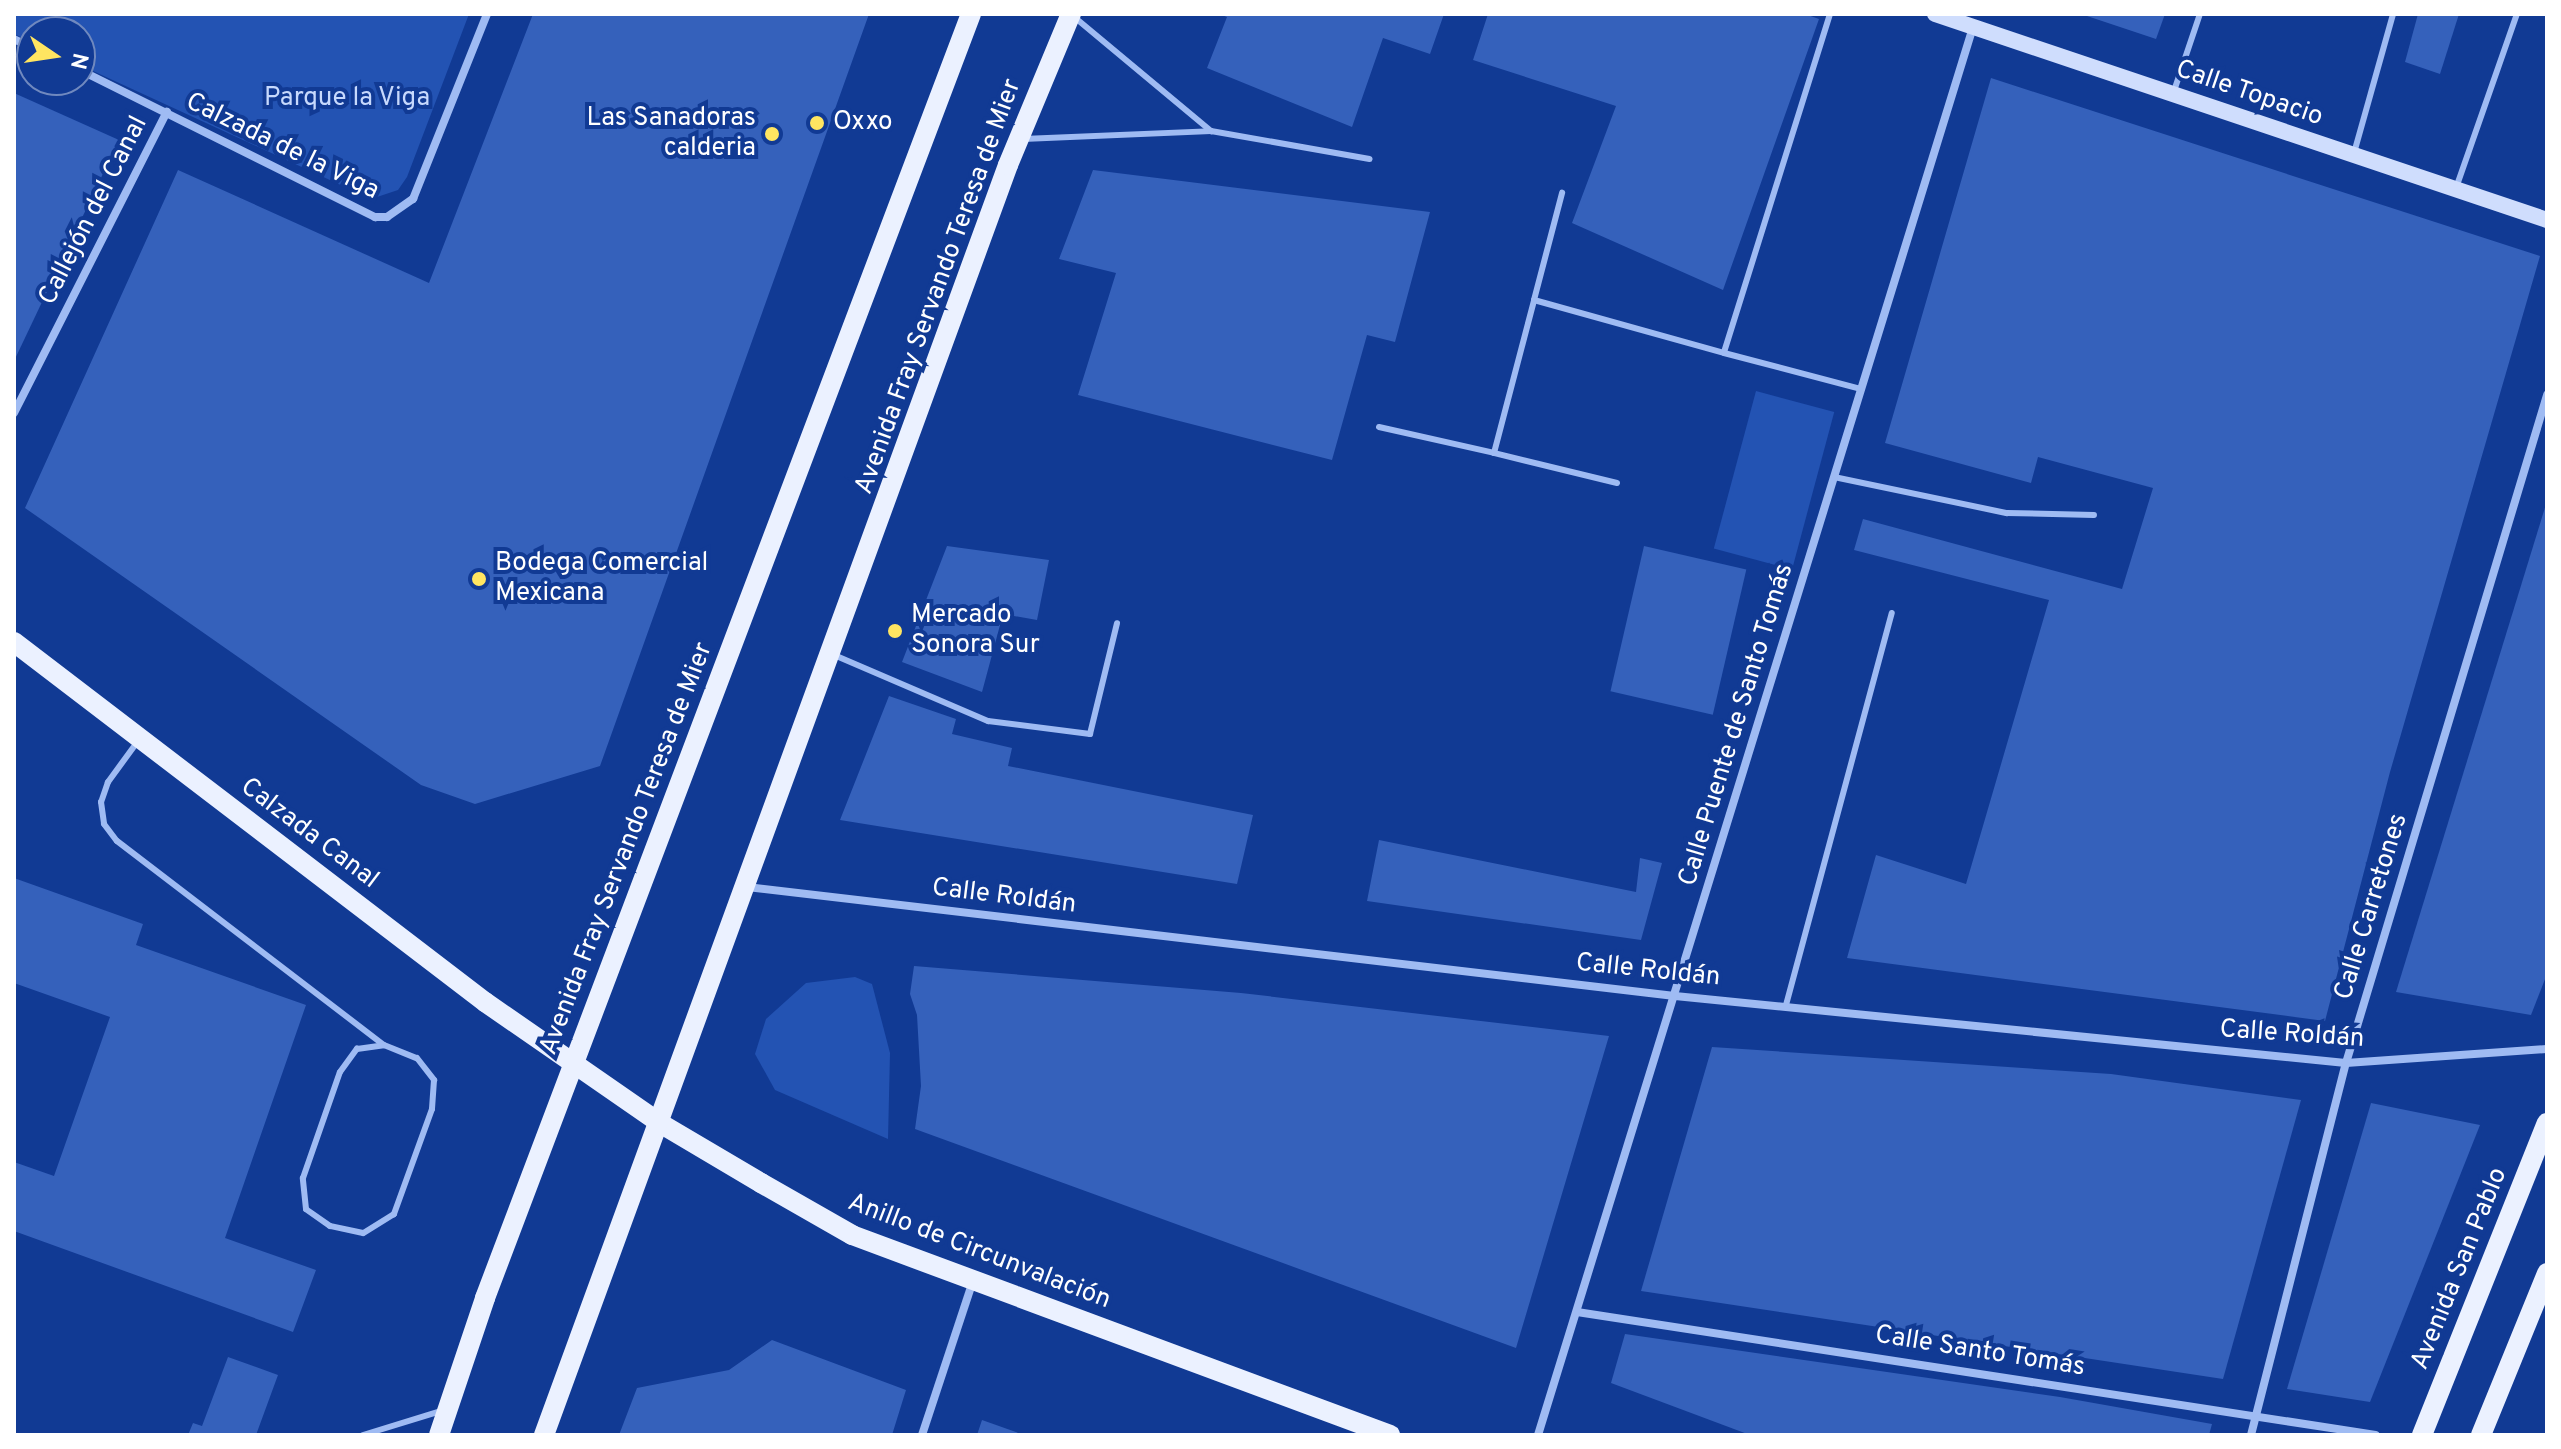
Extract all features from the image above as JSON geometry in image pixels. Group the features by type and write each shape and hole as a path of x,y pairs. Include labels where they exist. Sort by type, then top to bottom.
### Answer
{"main road":[{"name":"Avenida Fray Servando Teresa de Mier","path":"439,1435 573,1065 971,14"},
{"name":"Avenida Fray Servando Teresa de Mier","path":"544,1435 1019,140 1071,14"},
{"name":"Calzada Canal","path":"14,642 573,1065"},
{"name":"Anillo de Circunvalación","path":"573,1065 658,1122 852,1235 1390,1435"},
{"name":"Avenida San Pablo","path":"2422,1435 2547,1123"},
{"path":"2481,1435 2547,1273"}],"street":[{"name":"Calzada de la Viga","path":"96,78 375,217 387,217 413,199 487,14"},
{"name":"Calle Topacio","path":"1935,14 2547,220"},
{"name":"Calle Puente de Santo Tomás","path":"1538,1435 1973,27"},
{"name":"Callejón del Canal","path":"14,413 167,112"},
{"name":"Calle Carretones","path":"2251,1435 2346,1063 2547,395"},
{"name":"Calle Roldán","path":"746,887 1675,996 2346,1063 2547,1049"},
{"path":"922,1435 974,1280"},
{"name":"Calle Santo Tomás","path":"1577,1312 2256,1414 2376,1435"}],"lane":[{"path":"1071,14 1211,131"},
{"path":"1724,353 1830,14"},
{"path":"2173,94 2200,14"},
{"path":"2354,154 2393,14"},
{"path":"2455,189 2517,14"},
{"path":"1019,140 1211,131 1370,159"},
{"path":"1494,453 1562,193"},
{"path":"1534,300 1861,389"},
{"path":"1379,427 1617,483"},
{"path":"1834,477 2007,513 2094,515"},
{"path":"1786,1005 1892,613"},
{"path":"831,654 988,721 1090,734 1117,623"},
{"path":"141,738 108,782 101,802 104,824 117,841 384,1045 417,1058 434,1080 432,1109 394,1214 363,1233 330,1226 306,1209 303,1178 340,1072 357,1049 384,1045"},
{"path":"363,1435 448,1409"}],"green space":[{"name":"Parque la Viga","path":"14,14 469,14 407,177 398,190 371,199 96,72 96,16 16,16 14,34"},
{"path":"1756,391 1834,412 1792,569 1714,548"},
{"path":"855,977 872,984 890,1053 888,1139 775,1090 755,1054 766,1019 806,983"}],"building":[{"path":"533,14 869,14 600,766 475,804 421,785 25,508 178,170 429,283"},
{"path":"1219,14 1444,14 1430,54 1383,38 1352,127 1207,68 1227,17"},
{"path":"1488,14 1805,14 1819,19 1723,290 1572,223 1616,106 1473,60"},
{"path":"2081,14 2165,14 2156,39"},
{"path":"2418,14 2459,14 2440,74 2405,62"},
{"path":"1991,78 2540,256 2390,772 2325,1021 1847,958 1876,855 1966,884 2049,600 1854,550 1863,519 2122,589 2153,488 2038,457 2031,483 1885,443"},
{"path":"14,93 119,140 14,361"},
{"path":"1093,170 1430,212 1395,342 1367,335 1332,460 1078,395 1116,273 1059,259"},
{"path":"2547,501 2547,974 2531,1015 2396,992"},
{"path":"947,546 1049,560 1037,620 1003,614 982,692 902,662"},
{"path":"1644,546 1746,570 1713,715 1610,691"},
{"path":"889,696 956,719 952,734 1012,748 1008,766 1253,815 1237,884 840,820"},
{"path":"1379,840 1636,892 1640,858 1662,863 1641,940 1367,901"},
{"path":"14,878 143,924 136,945 306,1005 225,1238 316,1270 293,1332 14,1231 14,1162 54,1176 110,1017 14,983"},
{"path":"914,966 1241,993 1609,1036 1516,1348 915,1129 921,1086 917,1015 910,994"},
{"path":"1712,1047 2111,1074 2301,1100 2223,1379 1641,1291"},
{"path":"2371,1103 2480,1125 2370,1402 2287,1389"},
{"path":"1625,1334 2060,1397 2212,1424 2209,1435 1750,1435 1611,1383"},
{"path":"772,1340 906,1390 892,1435 619,1435 637,1388 729,1370"},
{"path":"228,1357 278,1375 256,1435 188,1435 193,1423 202,1426"},
{"path":"982,1420 1024,1435 977,1435"}],"place":[{"name":"Oxxo","path":"817,123"},
{"name":"Las Sanadoras calderia","path":"772,134"},
{"name":"Bodega Comercial Mexicana","path":"479,579"},
{"name":"Mercado Sonora Sur","path":"895,631"}]}
